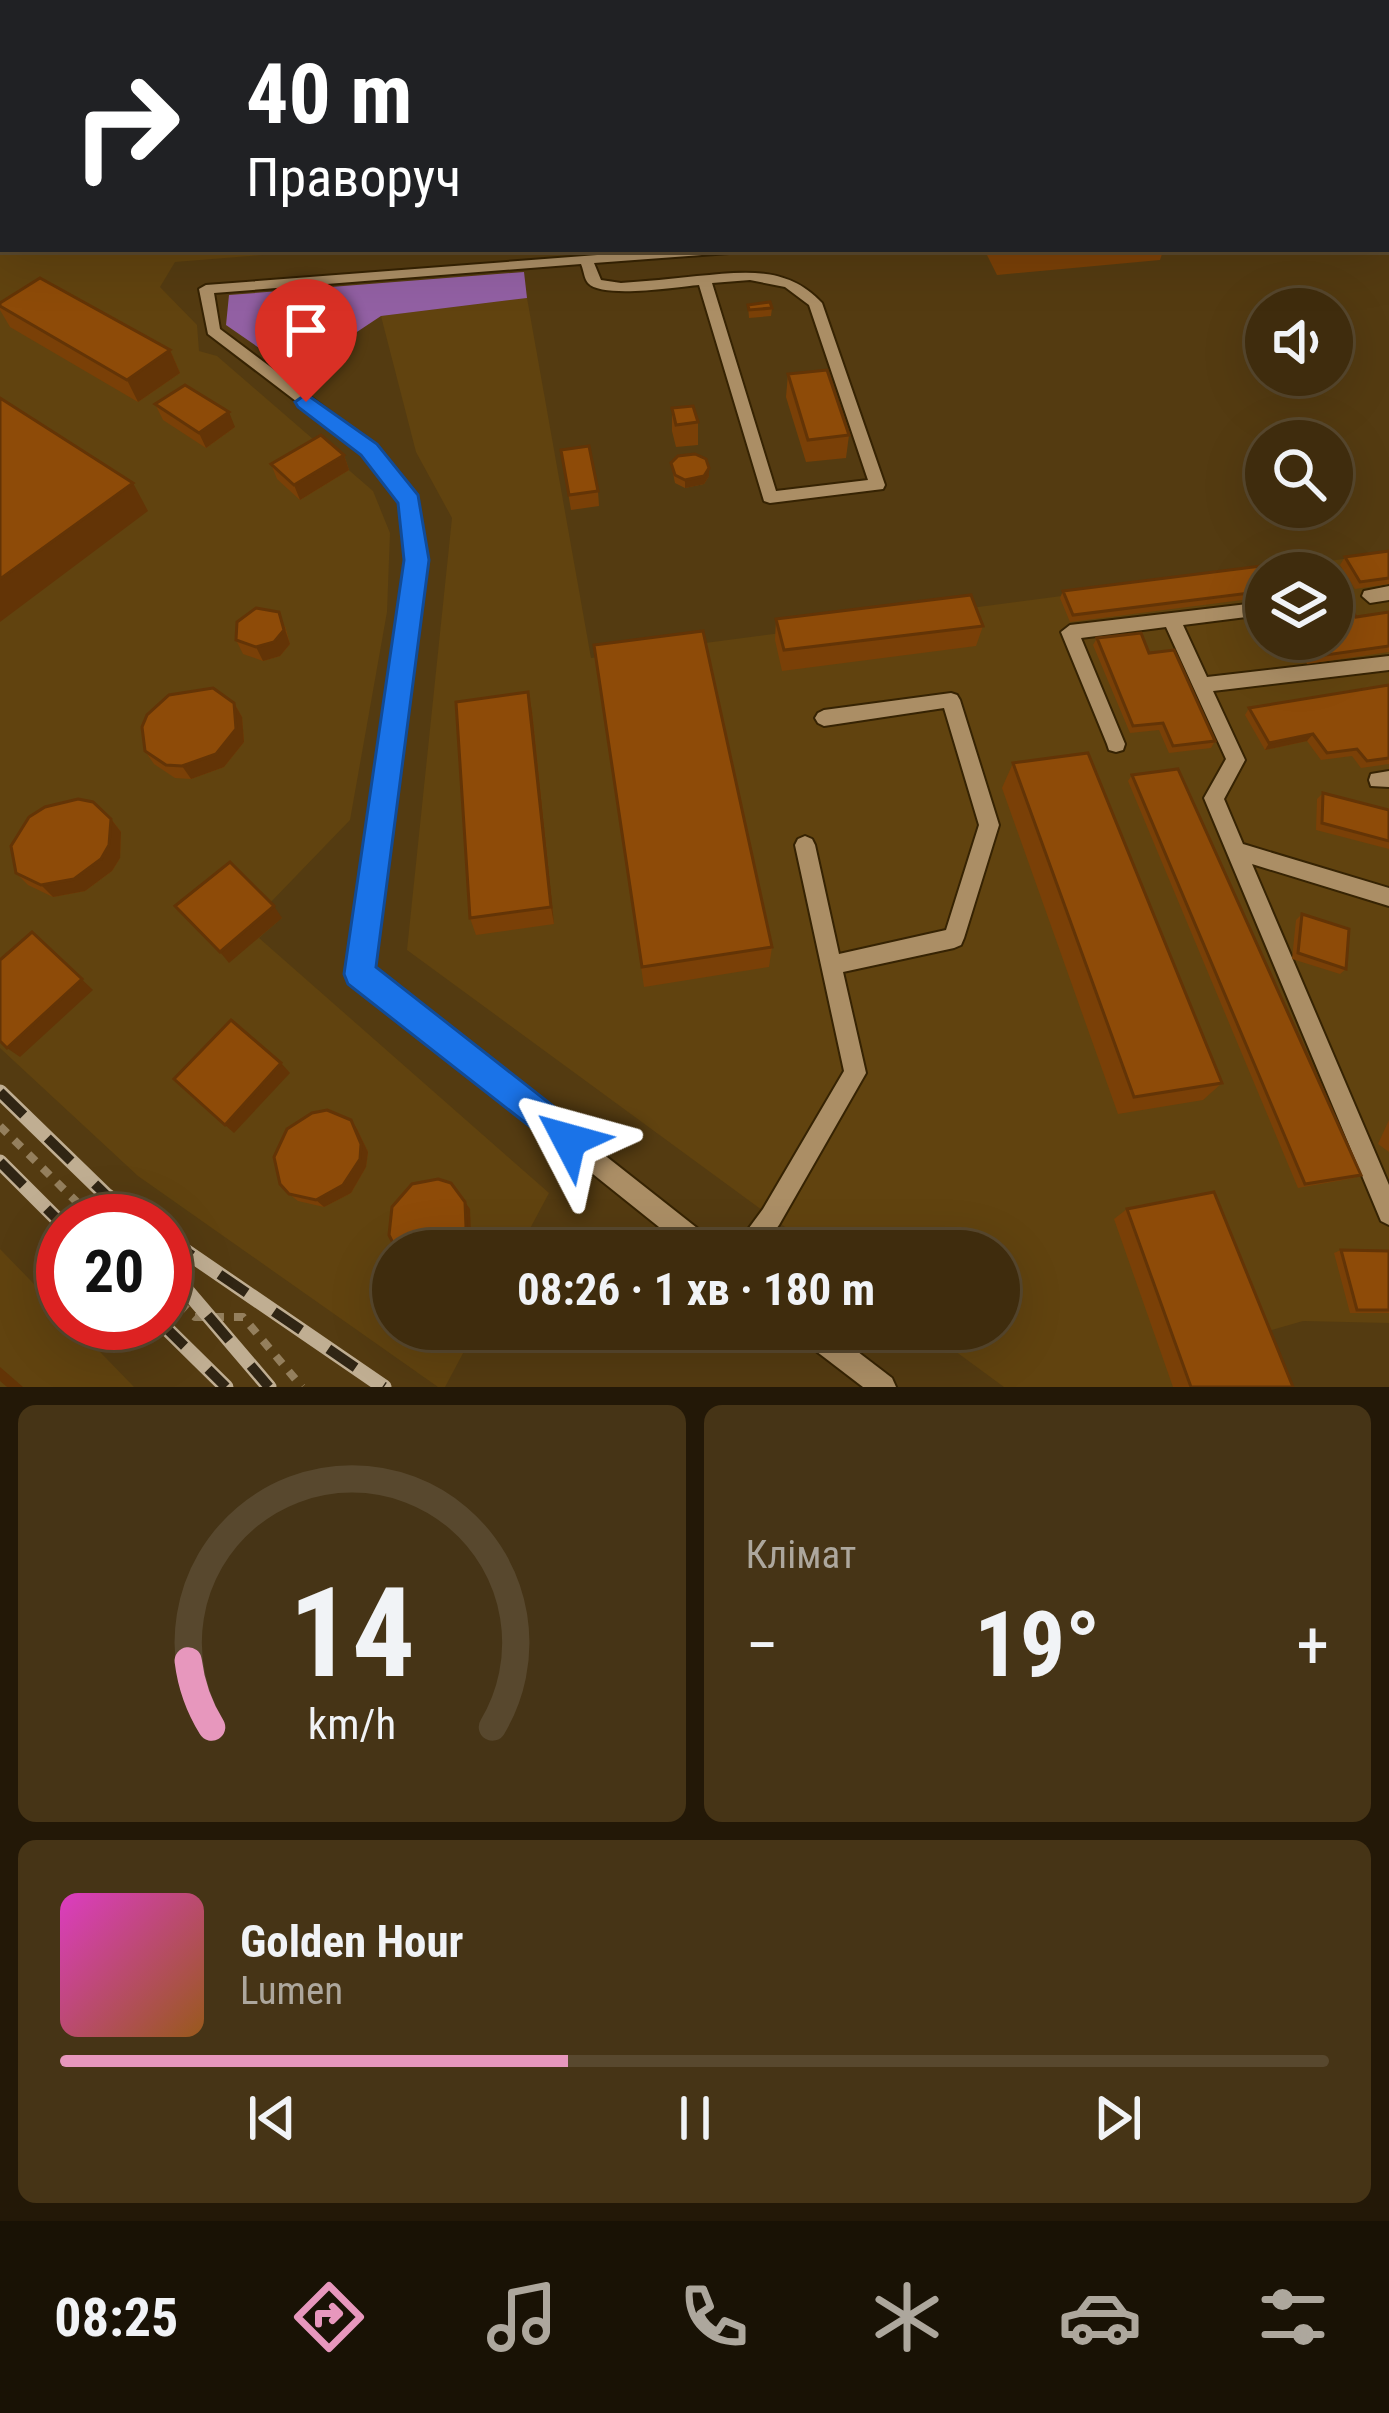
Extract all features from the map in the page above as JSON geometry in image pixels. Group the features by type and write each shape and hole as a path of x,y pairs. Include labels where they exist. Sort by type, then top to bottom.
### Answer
{"lane":[{"path":"682,1230 359,974 416,560 410,501 369,449 213,332 206,289 696,252"},
{"path":"587,262 595,283 621,287 766,274 797,284 815,303 877,485 770,497 704,280"},
{"path":"1115,744 1070,632 1245,611"},
{"path":"1171,619 1236,760 1214,798 1389,1213"},
{"path":"1200,685 1389,663"},
{"path":"824,718 951,700 989,825 954,938 832,965"},
{"path":"760,1230 855,1072 806,845"},
{"path":"1238,851 1389,897"},
{"path":"836,1350 884,1387"}],"path":[{"path":"0,1126 69,1194"},
{"path":"192,1313 243,1317 302,1387"}],"shaded area":[{"path":"0,252 300,252 175,262 160,287 197,325 199,351 217,356 373,491 390,533 387,612 350,820 269,904 282,918 259,938 549,1193 529,1230 372,1230 372,1341 192,1214 192,1194 164,1194 138,1176 0,1048"},
{"path":"524,272 527,298 381,316 295,373 226,325 229,295"},
{"path":"527,298 591,658 1245,572 1245,660 1353,660 1353,558 1389,553 1389,1323 1303,1321 1251,1336 1271,1387 1004,1387 954,1350 1020,1350 1020,1230 789,1230 407,950 452,518 416,452 381,316"},
{"path":"0,1249 36,1286 36,1350 98,1350 134,1387 0,1387"},
{"path":"385,1350 465,1350 445,1387 438,1387"}],"building":[{"path":"40,278 170,350 127,380 0,306"},
{"path":"770,302 772,308 749,310 748,305"},
{"path":"827,370 849,435 808,440 788,374"},
{"path":"185,385 229,412 199,433 155,404"},
{"path":"0,398 133,483 0,579"},
{"path":"693,406 698,422 676,425 672,408"},
{"path":"321,435 344,455 294,485 271,464"},
{"path":"589,446 598,491 569,495 561,450"},
{"path":"695,454 706,459 709,468 704,476 685,480 675,475 671,463 678,456"},
{"path":"1389,551 1389,578 1360,582 1353,570 1353,556"},
{"path":"1245,568 1245,594 1073,615 1063,591"},
{"path":"971,595 983,626 784,650 776,619"},
{"path":"256,608 279,612 284,630 274,642 256,647 236,640 237,622"},
{"path":"1353,612 1356,617 1389,612 1389,646 1353,651"},
{"path":"703,631 772,947 642,967 594,645"},
{"path":"1141,633 1149,653 1174,650 1215,741 1173,746 1163,723 1133,726 1097,638"},
{"path":"1389,685 1389,758 1367,761 1357,749 1327,753 1313,734 1269,743 1249,708"},
{"path":"213,688 234,703 236,729 216,754 182,766 166,765 145,751 142,727 147,715 169,695"},
{"path":"528,692 551,907 470,918 456,702"},
{"path":"1088,753 1222,1083 1134,1097 1013,763"},
{"path":"1178,769 1361,1175 1305,1184 1132,775"},
{"path":"1323,793 1389,810 1389,841 1322,823"},
{"path":"78,799 93,802 111,819 109,845 101,859 74,879 41,885 16,873 11,846 29,817 45,807"},
{"path":"230,862 274,906 220,952 175,906"},
{"path":"1302,914 1349,929 1346,969 1298,953"},
{"path":"32,932 82,979 7,1048 0,1041 0,960"},
{"path":"231,1020 281,1063 225,1125 174,1079"},
{"path":"327,1110 351,1120 361,1144 360,1159 343,1185 316,1200 289,1194 280,1184 274,1157 287,1129 312,1113"},
{"path":"438,1179 451,1183 465,1202 464,1230 390,1230 392,1207 412,1184"},
{"path":"1214,1192 1293,1387 1191,1387 1127,1209"},
{"path":"1341,1250 1389,1251 1389,1310 1357,1310"}],"railway":[{"path":"0,1092 105,1194"},
{"path":"0,1162 36,1198"},
{"path":"192,1255 384,1387"},
{"path":"192,1297 269,1387"},
{"path":"188,1350 226,1387"}],"route":[{"path":"306,402 369,449 410,501 416,560 359,974 569,1140"}]}
